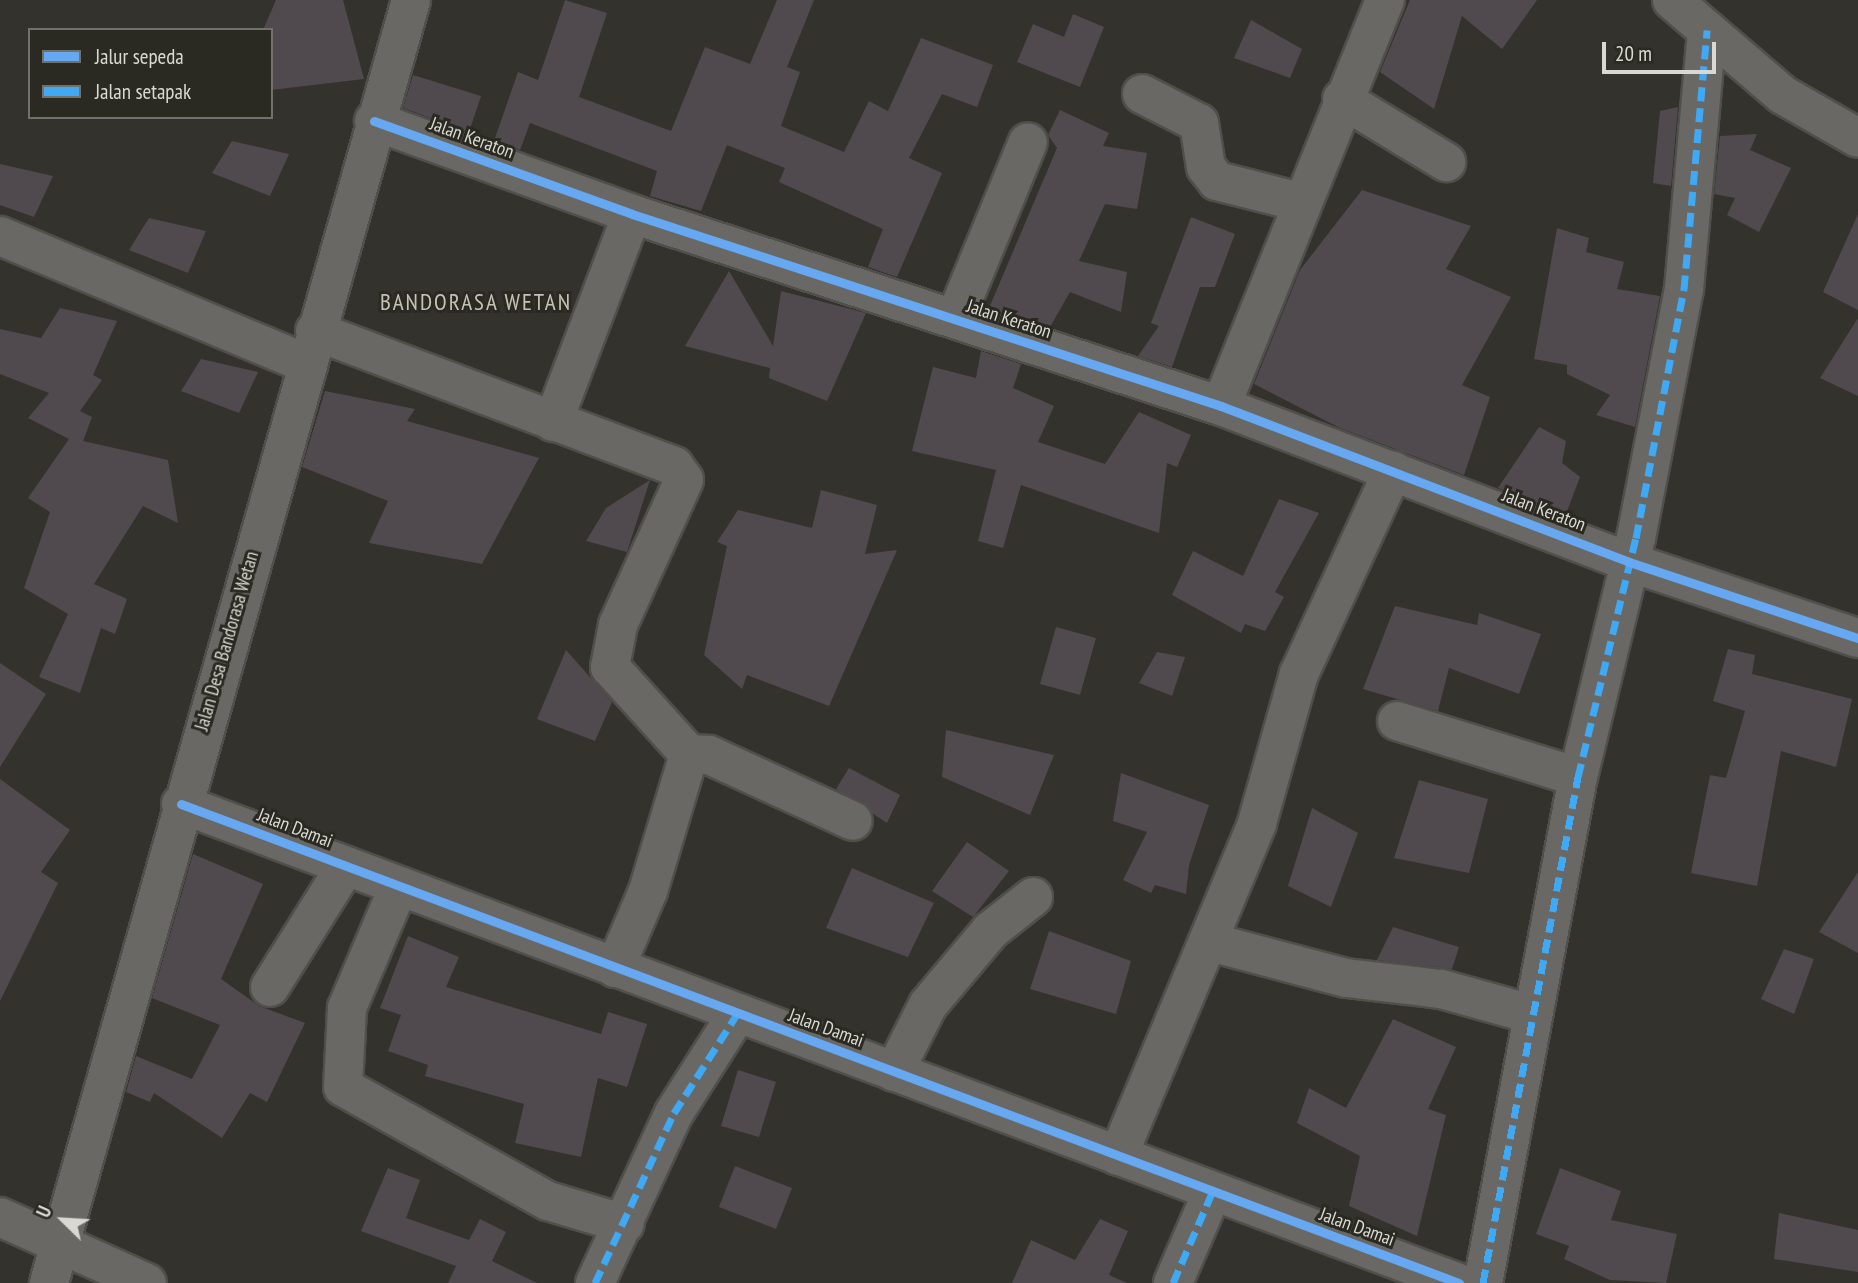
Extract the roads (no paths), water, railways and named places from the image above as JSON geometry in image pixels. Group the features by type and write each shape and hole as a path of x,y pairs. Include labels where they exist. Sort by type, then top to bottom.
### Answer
{"street":[{"path":"1221,406 1300,202 1385,0"},
{"path":"1672,0 1783,95 1858,138"},
{"name":"Jalan Desa Bandorasa Wetan","path":"49,1283 374,121 398,5"},
{"path":"1483,1283 1531,1014 1578,777 1629,562 1684,289 1707,30"},
{"path":"1142,94 1199,123 1206,167 1217,181 1300,202"},
{"path":"1342,99 1446,162"},
{"name":"Jalan Keraton","path":"374,121 632,214 1221,406 1629,562 1858,638"},
{"path":"955,319 1028,142"},
{"path":"553,422 632,214"},
{"path":"0,236 310,347 553,422 674,466 684,480 618,625 610,667 689,754 709,755 853,821"},
{"path":"1118,1156 1210,942 1267,796 1299,674 1393,471"},
{"path":"1397,721 1578,777"},
{"path":"615,968 648,891 689,754"},
{"name":"Jalan Damai","path":"181,804 1212,1193 1459,1283"},
{"path":"270,987 346,866"},
{"path":"399,886 347,1008 343,1087 548,1201 625,1224"},
{"path":"894,1072 928,1005 990,931 1033,897"},
{"path":"1210,942 1346,978 1441,989 1531,1014"},
{"path":"595,1283 625,1224 674,1113 737,1014"},
{"path":"1173,1283 1212,1193"},
{"path":"0,1217 147,1283"}],"district":[{"name":"BANDORASA WETAN","path":"476,302"}]}
